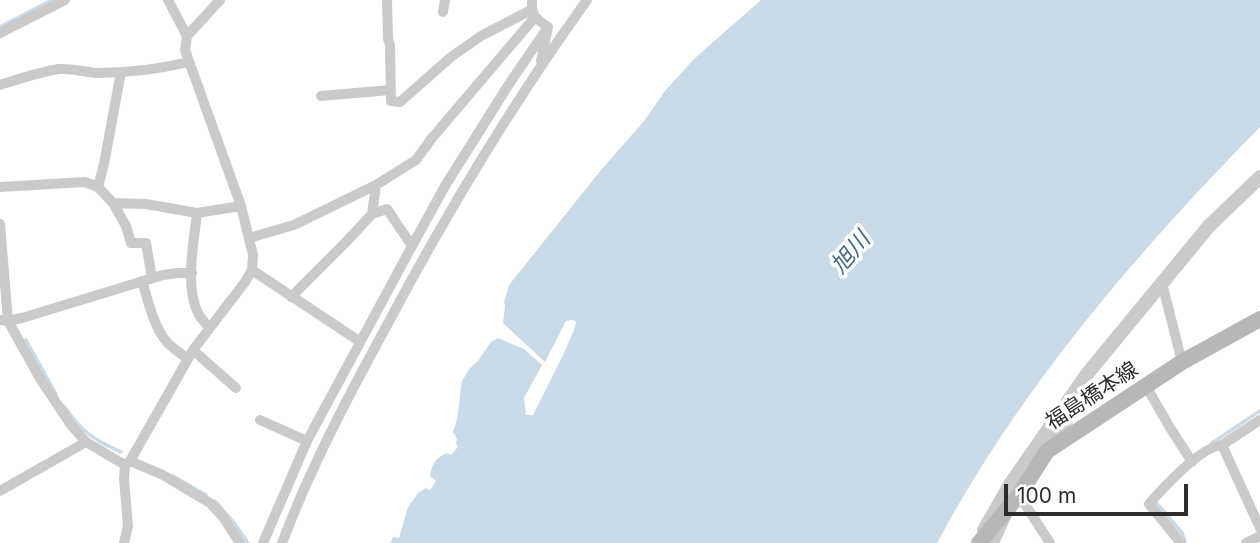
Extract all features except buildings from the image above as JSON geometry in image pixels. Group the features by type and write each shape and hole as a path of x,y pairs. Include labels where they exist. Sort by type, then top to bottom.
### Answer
{"main road":[{"name":"福島橋本線","path":"978,543 1014,501 1047,451 1182,362 1260,319"}],"street":[{"path":"0,33 65,0"},
{"path":"168,0 187,36"},
{"path":"124,543 128,526 124,479 128,463 191,355 252,270 253,255 241,206 185,50 187,36 220,0"},
{"path":"387,0 391,101 400,102 451,57 481,36 533,9"},
{"path":"575,17 580,0"},
{"path":"282,543 311,474 427,250 494,138 587,0"},
{"path":"533,9 548,27"},
{"path":"249,238 294,225 376,185 416,160 533,9"},
{"path":"540,67 548,27"},
{"path":"263,543 307,441 358,343 445,186 548,27"},
{"path":"0,85 59,69 78,69 93,73 121,72 189,62"},
{"path":"98,187 121,72"},
{"path":"321,96 390,90"},
{"path":"978,543 1011,483 1087,374 1209,226 1260,177"},
{"path":"0,187 85,182 98,187 114,203 131,243 146,243 147,280 159,329 164,338 171,346 191,355 236,388"},
{"path":"372,214 376,185"},
{"path":"114,203 146,204 197,212 241,206"},
{"path":"291,297 372,214 387,209 412,246"},
{"path":"197,212 191,273 194,301 209,328"},
{"path":"0,224 4,320 71,425 86,442 128,463 163,475 210,503 240,543"},
{"path":"252,270 358,343"},
{"path":"4,320 22,318 147,280 191,273"},
{"path":"1163,283 1182,362"},
{"path":"357,382 352,379 358,343"},
{"path":"1047,451 1075,411 1087,374"},
{"path":"1146,386 1191,459"},
{"path":"260,419 307,441"},
{"path":"1181,543 1149,504 1191,459 1212,446 1222,445 1260,420"},
{"path":"0,491 86,442"},
{"path":"1222,445 1260,528"},
{"path":"994,543 1014,501 1050,543"},
{"path":"1246,543 1260,536"}],"water":[{"name":"旭川","path":"761,0 1260,0 1260,127 1169,223 1043,376 1005,430 937,543 390,543 393,537 399,538 408,507 418,493 426,488 430,490 436,481 430,476 435,462 446,453 451,455 458,447 453,432 462,381 491,342 498,338 524,349 542,365 524,398 526,415 533,415 564,353 576,322 566,321 545,362 503,323 504,302 509,285 644,121 665,91 694,59"}],"waterway":[{"path":"0,27 52,0"},
{"path":"26,340 56,394"},
{"path":"64,406 88,434 121,452"},
{"path":"1212,443 1260,411"},
{"path":"173,476 206,495"},
{"path":"1154,500 1182,533 1185,541"},
{"path":"215,501 248,543"}]}
